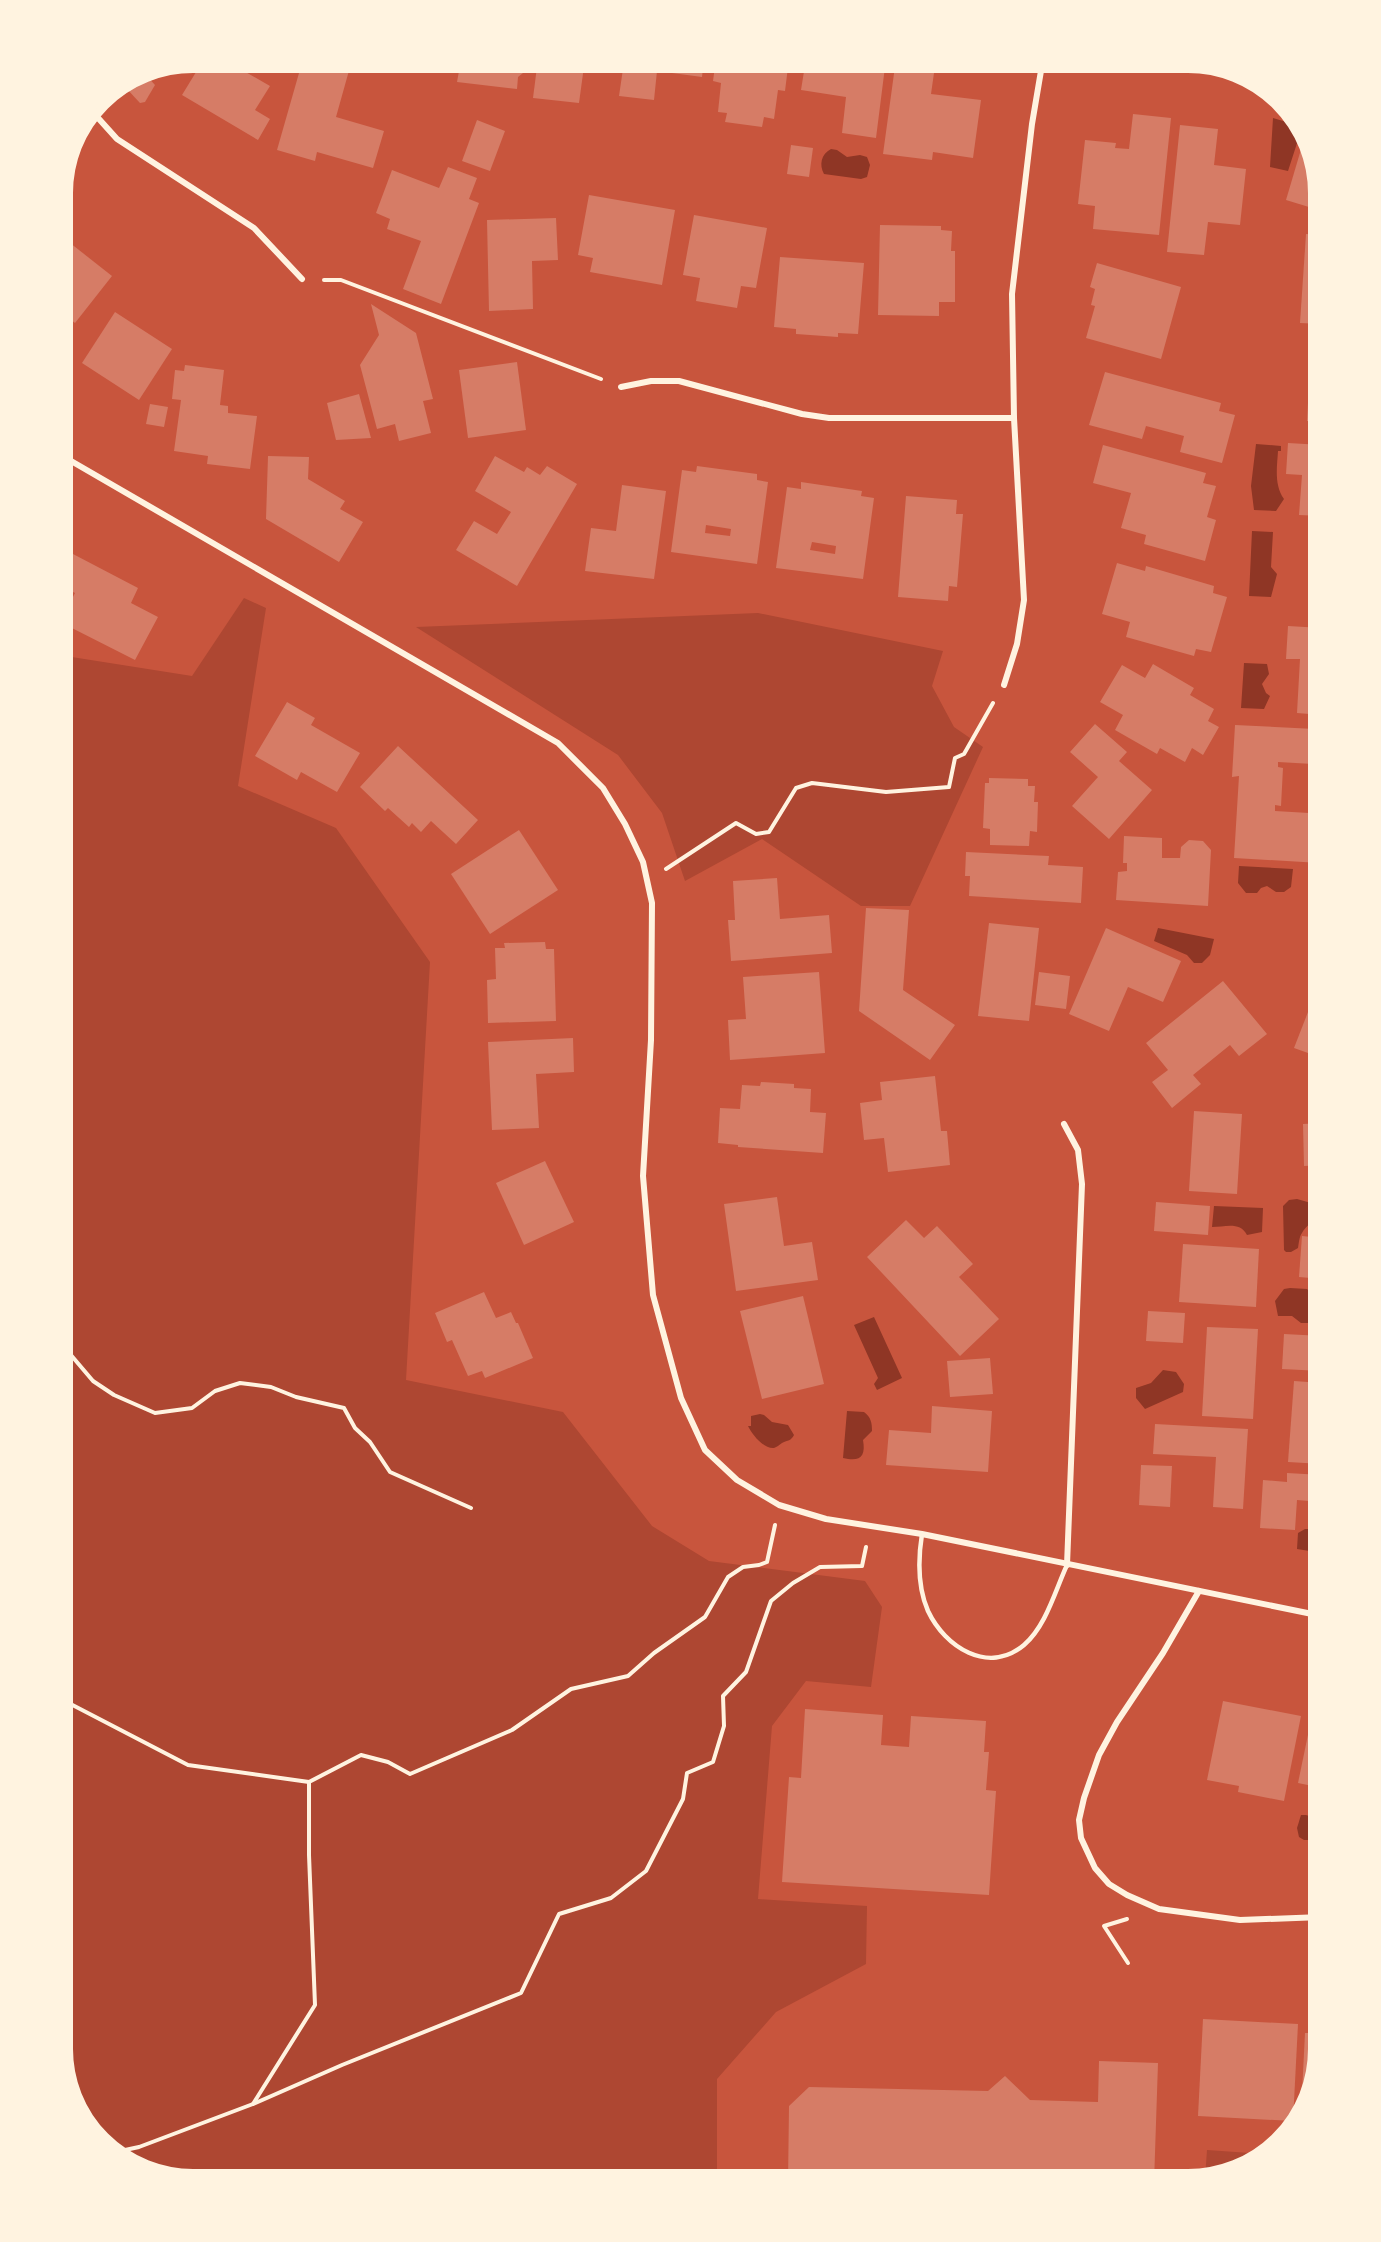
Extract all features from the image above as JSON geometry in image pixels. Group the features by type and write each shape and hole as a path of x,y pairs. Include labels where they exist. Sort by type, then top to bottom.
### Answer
{"street":[{"path":"1004,684 1017,644 1024,600 1014,418 1012,294 1032,124 1041,69"},
{"path":"96,116 117,139 254,228 302,279"},
{"path":"621,387 651,381 679,381 802,414 829,418 1014,418"},
{"path":"69,460 558,743 603,788 630,833 643,862 652,903 651,1040 643,1176 653,1295 681,1398 705,1450 737,1480 779,1504 826,1519 922,1534 1312,1614"},
{"path":"1064,1124 1078,1150 1082,1184 1067,1565"},
{"path":"1199,1592 1163,1653 1117,1722 1099,1755 1079,1820 1081,1838 1095,1868 1109,1884 1159,1909 1240,1920 1312,1917"}],"lane":[{"path":"922,1534 918,1557 921,1584 928,1611 950,1643 970,1655 990,1658 1008,1655 1024,1645 1040,1626 1067,1565"}],"path":[{"path":"302,279 341,280 621,387"},
{"path":"647,881 736,823 756,834 769,832 796,788 812,783 886,792 950,787 955,758 964,754 1004,684"},
{"path":"69,1353 93,1381 114,1395 155,1413 192,1408 215,1391 240,1383 271,1387 296,1398 344,1408 355,1428 370,1442 390,1472 471,1508"},
{"path":"69,1704 188,1765 309,1782 362,1755 388,1762 410,1774 512,1730 571,1689 628,1676 654,1653 705,1617 728,1577 743,1567 759,1566 767,1562 779,1504"},
{"path":"122,2151 139,2147 253,2104 342,2065 521,1993 559,1914 611,1898 646,1871 683,1799 687,1773 713,1762 724,1726 723,1696 746,1672 771,1601 793,1583 820,1567 862,1566"},
{"path":"253,2104 315,2005 309,1855 309,1782"},
{"path":"1104,1926 1128,1963"}],"shaded area":[{"path":"1273,118 1290,123 1299,138 1288,171 1270,167"},
{"path":"831,149 847,157 860,155 867,157 870,165 867,177 861,179 824,174 822,160"},
{"path":"1256,444 1281,446 1281,451 1278,451 1277,476 1284,499 1276,511 1254,510 1251,486"},
{"path":"1252,531 1273,532 1271,567 1277,574 1271,597 1249,596"},
{"path":"244,598 266,608 238,786 336,828 430,962 406,1380 563,1412 652,1526 709,1561 865,1581 882,1607 871,1687 806,1681 772,1726 758,1899 867,1906 866,1964 776,2012 717,2079 717,2173 185,2173 169,2171 138,2160 111,2142 90,2118 76,2089 71,2073 69,2049 69,657 192,676"},
{"path":"758,613 943,651 932,686 954,727 983,747 910,906 861,906 762,839 685,881 662,813 618,755 416,627"},
{"path":"1244,663 1267,664 1269,674 1262,684 1270,696 1264,709 1241,708"},
{"path":"1239,866 1293,869 1291,887 1284,892 1276,892 1267,886 1261,888 1257,893 1246,893 1238,883"},
{"path":"1158,928 1214,939 1210,955 1202,963 1194,963 1187,955 1154,941"},
{"path":"1297,1199 1311,1203 1312,1221 1301,1235 1298,1248 1286,1252 1284,1250 1283,1206 1289,1200"},
{"path":"1214,1206 1263,1208 1262,1232 1247,1235 1236,1226 1212,1227"},
{"path":"1284,1289 1307,1289 1312,1294 1312,1323 1301,1323 1292,1316 1278,1316 1275,1301"},
{"path":"874,1317 902,1378 877,1390 874,1384 878,1378 854,1325"},
{"path":"1163,1370 1176,1372 1184,1384 1183,1392 1145,1409 1136,1398 1136,1388 1151,1383"},
{"path":"847,1411 864,1412 870,1418 872,1425 872,1431 863,1440 864,1451 858,1459 843,1458"},
{"path":"760,1414 772,1422 788,1425 793,1437 774,1448 762,1444 748,1426 751,1426 751,1416"},
{"path":"1305,1529 1312,1529 1312,1551 1297,1549 1298,1533"},
{"path":"1301,1815 1312,1817 1312,1840 1299,1837 1297,1828"},
{"path":"1207,2150 1255,2153 1220,2169 1206,2172"}],"building":[{"path":"198,69 240,69 270,86 255,110 270,119 258,140 182,95"},
{"path":"300,69 349,69 336,117 384,131 373,168 317,152 315,161 277,150"},
{"path":"446,69 524,69 518,77 517,89 457,82 459,71"},
{"path":"537,69 584,69 579,103 533,98"},
{"path":"623,69 703,69 702,77 657,71 654,100 619,96"},
{"path":"715,69 788,69 785,91 778,90 774,119 764,117 762,127 725,122 727,113 718,112 721,83 713,81"},
{"path":"804,69 885,69 876,138 842,133 846,97 801,90"},
{"path":"895,69 935,69 931,94 981,100 973,158 933,152 932,160 883,154"},
{"path":"148,77 155,85 145,102 140,103 127,89"},
{"path":"1133,114 1171,118 1159,235 1093,229 1095,206 1078,204 1085,140 1116,143 1115,148 1129,149"},
{"path":"477,120 505,131 490,171 462,161"},
{"path":"1180,125 1218,129 1214,165 1246,169 1240,225 1208,222 1204,255 1167,252"},
{"path":"791,145 813,148 809,177 787,174"},
{"path":"1302,146 1310,169 1312,208 1286,200"},
{"path":"448,167 477,178 469,199 479,203 441,304 403,289 421,241 387,229 390,219 376,213 392,170 439,188"},
{"path":"589,195 675,210 662,285 590,272 593,258 578,255"},
{"path":"694,215 767,228 756,288 741,286 737,308 696,301 700,278 683,275"},
{"path":"556,218 558,260 532,261 533,309 489,311 487,220"},
{"path":"880,225 941,226 941,230 952,231 951,251 955,251 955,302 939,302 939,316 878,315"},
{"path":"1306,234 1312,234 1312,324 1300,323"},
{"path":"69,242 112,276 75,323 69,318"},
{"path":"780,257 864,263 858,334 838,333 838,337 796,334 796,329 774,327"},
{"path":"1097,263 1181,287 1161,359 1086,338 1095,306 1091,305 1095,289 1090,287"},
{"path":"371,304 416,333 433,399 423,401 431,433 399,441 395,424 377,429 360,365 379,335"},
{"path":"115,312 172,349 139,400 82,363"},
{"path":"1312,331 1312,421 1307,421"},
{"path":"517,362 526,430 468,438 459,370"},
{"path":"185,365 224,370 220,405 228,406 228,413 257,416 250,469 207,464 208,456 174,451 181,400 172,399 175,370 184,371"},
{"path":"1105,372 1221,403 1219,411 1235,415 1222,463 1180,452 1184,436 1146,426 1142,439 1089,425"},
{"path":"359,394 371,438 336,440 327,403"},
{"path":"150,404 168,407 164,427 146,424"},
{"path":"1288,443 1312,444 1312,516 1299,515 1302,475 1286,474"},
{"path":"1103,445 1206,473 1203,483 1216,486 1207,517 1216,520 1205,561 1144,544 1146,535 1121,528 1131,493 1093,483"},
{"path":"268,456 309,457 308,479 345,501 340,509 363,522 339,562 266,519"},
{"path":"495,456 524,472 527,467 540,475 547,466 577,484 517,586 456,550 474,521 497,534 511,512 475,491"},
{"path":"697,466 757,474 757,480 768,482 757,564 671,552 682,470 696,472","holes":["706,525 731,529 730,536 705,533"]},
{"path":"801,482 862,491 861,496 874,498 863,579 776,568 787,487 801,489","holes":["812,542 836,546 835,554 810,550"]},
{"path":"622,485 666,491 654,579 585,571 591,528 616,531"},
{"path":"906,496 957,500 956,514 963,514 957,587 949,586 948,601 898,597"},
{"path":"73,554 138,588 131,603 158,617 135,660 69,627 69,605 75,593 69,590 69,561"},
{"path":"1117,563 1145,571 1146,566 1214,586 1213,593 1227,597 1211,652 1196,649 1194,656 1126,637 1130,622 1102,614"},
{"path":"1288,626 1312,627 1312,714 1297,713 1300,659 1286,659"},
{"path":"1153,664 1194,688 1190,695 1214,709 1208,721 1219,727 1203,755 1192,748 1185,762 1160,748 1157,754 1115,730 1123,715 1100,702 1122,665 1145,678"},
{"path":"287,702 315,718 311,725 360,753 337,792 301,772 297,780 255,756"},
{"path":"1095,724 1127,752 1119,761 1152,790 1109,839 1072,806 1098,777 1070,752"},
{"path":"1235,725 1312,729 1312,764 1278,762 1278,767 1283,768 1281,806 1275,805 1275,811 1309,813 1308,830 1312,830 1312,863 1234,858 1239,776 1232,777"},
{"path":"398,746 478,820 456,844 431,821 421,832 412,823 409,827 388,808 385,811 360,787"},
{"path":"989,778 1028,779 1028,786 1035,786 1034,802 1038,802 1037,832 1030,831 1029,846 990,845 990,829 983,828 985,783 989,783"},
{"path":"519,830 558,890 490,934 451,874"},
{"path":"1124,836 1162,838 1162,858 1180,858 1181,847 1189,840 1203,841 1211,850 1208,906 1116,900 1118,872 1127,871 1127,863 1123,863"},
{"path":"966,852 1049,856 1048,865 1083,867 1081,903 969,896 970,876 965,876"},
{"path":"777,878 780,919 829,915 832,953 731,961 728,920 735,920 733,881"},
{"path":"866,908 909,910 903,990 955,1025 930,1060 859,1011"},
{"path":"989,923 1039,928 1029,1021 978,1016"},
{"path":"1106,928 1181,961 1163,1002 1128,987 1109,1031 1069,1014"},
{"path":"545,942 546,949 554,949 556,1021 488,1023 487,980 496,979 495,948 505,948 504,943"},
{"path":"819,972 825,1053 730,1060 728,1020 746,1019 743,977"},
{"path":"1039,972 1070,976 1066,1009 1035,1005"},
{"path":"1223,981 1267,1034 1239,1056 1230,1045 1193,1075 1201,1084 1172,1108 1152,1082 1168,1070 1146,1043"},
{"path":"1312,1002 1312,1054 1294,1048"},
{"path":"573,1038 574,1072 536,1074 539,1128 492,1130 488,1042"},
{"path":"935,1076 941,1131 947,1131 950,1165 888,1172 884,1138 864,1140 860,1103 882,1100 880,1082"},
{"path":"761,1082 794,1084 794,1088 811,1089 810,1112 826,1113 823,1153 738,1147 738,1145 718,1143 720,1108 740,1109 742,1085 760,1086"},
{"path":"1194,1111 1242,1114 1237,1194 1189,1191"},
{"path":"1303,1124 1312,1124 1312,1166 1304,1166"},
{"path":"545,1161 574,1222 524,1245 496,1183"},
{"path":"777,1197 784,1246 812,1242 818,1280 736,1291 724,1204"},
{"path":"1156,1202 1210,1206 1208,1235 1154,1231"},
{"path":"906,1220 924,1238 937,1226 973,1264 959,1277 999,1319 960,1356 867,1257"},
{"path":"1302,1236 1312,1237 1312,1278 1299,1277"},
{"path":"1183,1244 1259,1249 1256,1307 1179,1302"},
{"path":"484,1292 496,1318 511,1312 533,1358 485,1378 482,1371 468,1376 452,1340 447,1342 435,1313"},
{"path":"803,1296 824,1384 762,1399 740,1311"},
{"path":"1148,1311 1185,1313 1183,1343 1146,1341"},
{"path":"1207,1327 1258,1329 1253,1419 1202,1416"},
{"path":"1284,1334 1312,1335 1312,1371 1282,1369"},
{"path":"990,1358 993,1394 950,1397 947,1361"},
{"path":"1294,1381 1312,1382 1312,1463 1288,1462"},
{"path":"932,1406 992,1411 988,1472 886,1465 889,1430 931,1433"},
{"path":"1155,1424 1248,1429 1243,1509 1213,1507 1216,1457 1153,1454"},
{"path":"1141,1465 1172,1466 1170,1507 1139,1505"},
{"path":"1287,1473 1312,1474 1312,1501 1297,1500 1295,1530 1260,1528 1263,1480 1287,1482"},
{"path":"1223,1701 1301,1716 1284,1801 1238,1792 1239,1786 1207,1780"},
{"path":"805,1709 883,1715 881,1745 909,1747 911,1716 986,1721 984,1752 989,1752 986,1790 996,1791 989,1895 782,1882 789,1777 801,1778"},
{"path":"1310,1725 1312,1726 1312,1786 1298,1783"},
{"path":"1203,2019 1298,2024 1293,2113 1288,2121 1198,2116"},
{"path":"1305,2033 1312,2033 1311,2065 1302,2098"},
{"path":"1099,2061 1158,2063 1154,2173 788,2173 789,2106 809,2087 988,2091 1005,2076 1030,2100 1098,2102"}]}
